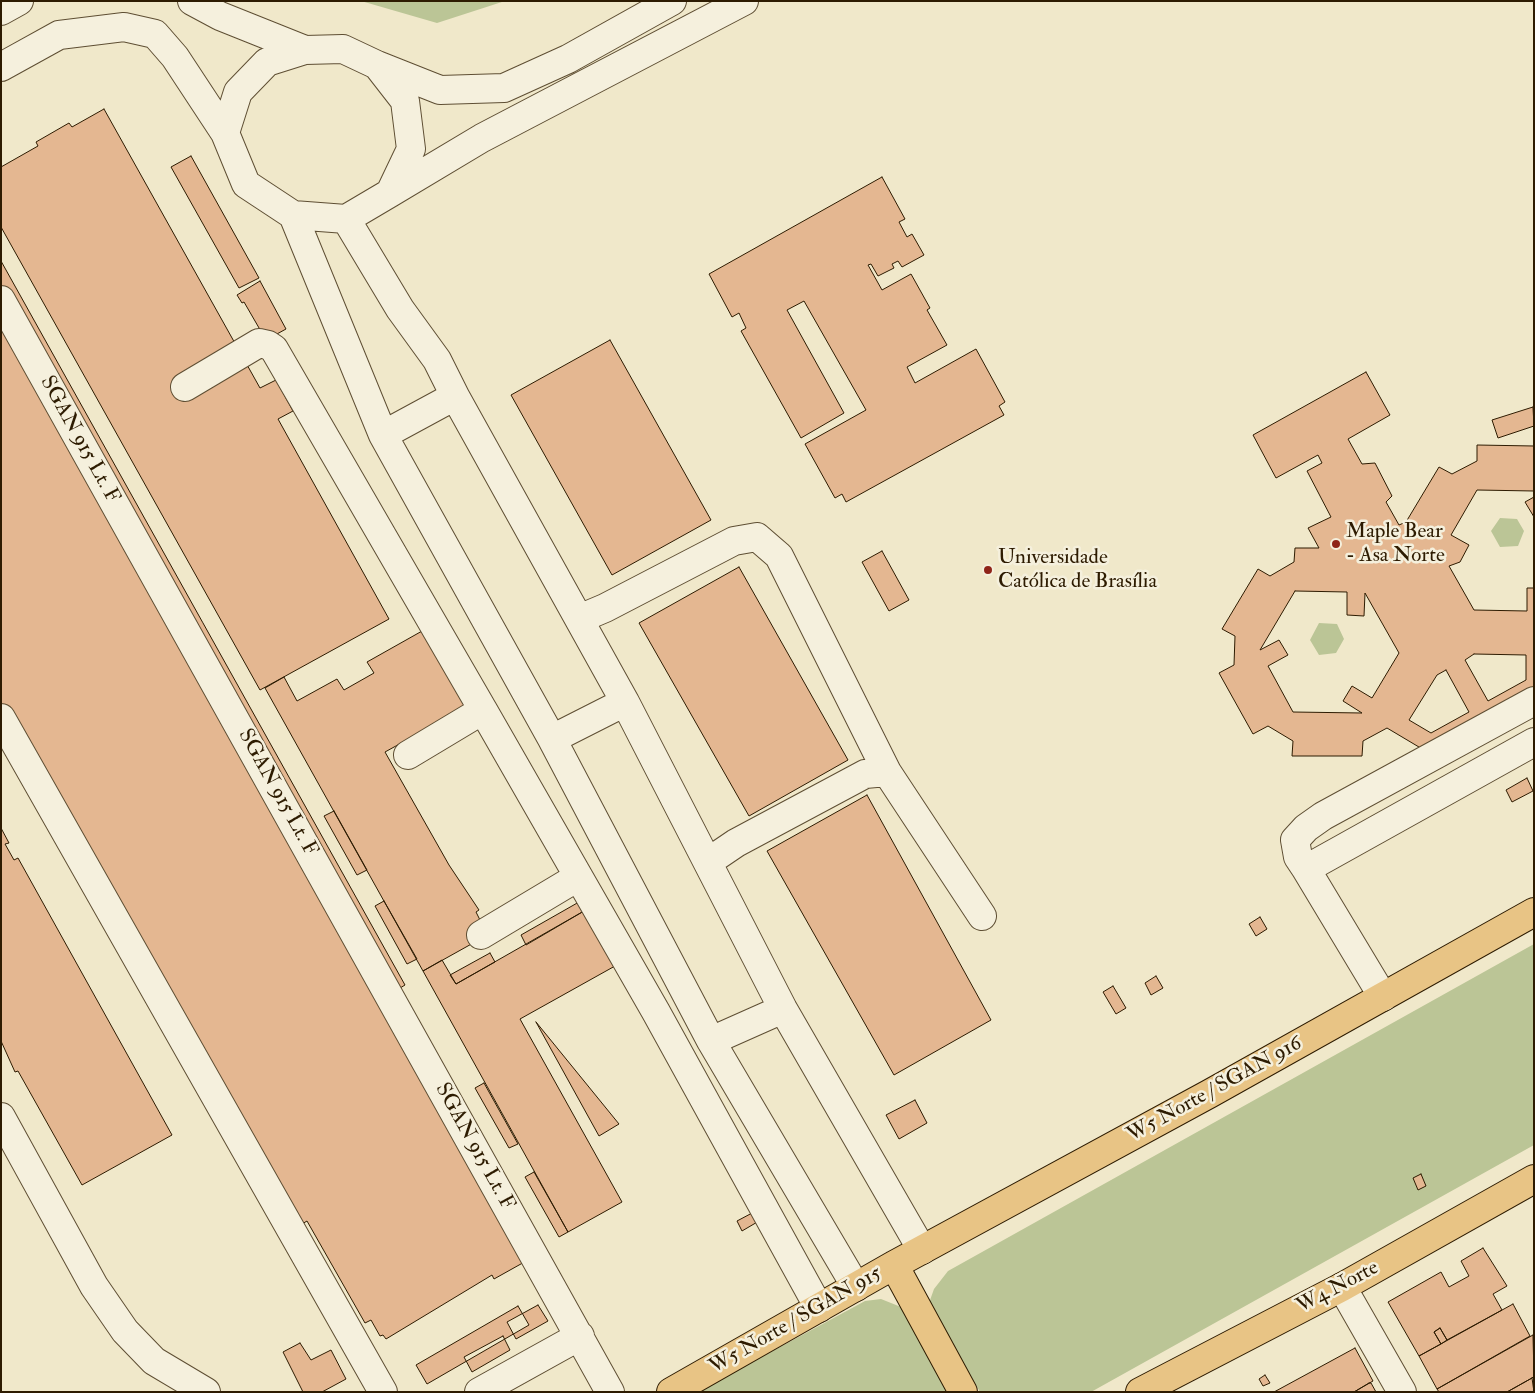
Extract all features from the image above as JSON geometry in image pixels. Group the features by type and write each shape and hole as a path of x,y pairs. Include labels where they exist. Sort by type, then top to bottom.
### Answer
{"main road":[{"name":"W5 Norte / SGAN 916","path":"894,1266 1534,912"},
{"name":"W4 Norte","path":"1140,1392 1342,1287 1534,1179"},
{"name":"W5 Norte / SGAN 915","path":"671,1392 894,1266"},
{"path":"894,1266 963,1392"}],"street":[{"path":"1,11 19,1"},
{"path":"192,1 220,16 305,50"},
{"path":"225,133 238,92 267,62 305,50 343,49 377,65 440,90 504,88 568,59 672,1"},
{"path":"1,67 59,35 124,27 155,34 175,57 225,133 246,184 293,215 346,219 482,138 744,1"},
{"path":"377,65 405,101 411,149 390,193"},
{"path":"293,215 383,435 552,739 711,1041 856,1287"},
{"path":"346,219 400,309 437,360 455,396 625,702 783,1008 922,1250"},
{"name":"SGAN 915 Lt. F","path":"1,300 610,1392"},
{"path":"185,388 259,343 274,349 656,1012 819,1308"},
{"path":"383,435 455,396"},
{"path":"579,619 605,608 734,541 757,537 779,556 886,772 982,916"},
{"path":"1383,997 1298,857 1295,840 1306,828 1324,816 1534,701"},
{"path":"552,739 625,702"},
{"path":"408,754 483,710"},
{"path":"1,718 381,1388"},
{"path":"1306,869 1534,742"},
{"path":"708,862 736,843 865,774 886,772"},
{"path":"481,935 578,877"},
{"path":"711,1041 783,1008"},
{"path":"1,1116 94,1286 125,1332 154,1361 206,1392"},
{"path":"1342,1287 1402,1392"},
{"path":"479,1392 580,1336"}],"green space":[{"path":"361,1 505,1 437,23"},
{"path":"1500,518 1517,519 1524,531 1518,546 1500,547 1491,531"},
{"path":"1319,623 1337,624 1344,639 1336,653 1319,655 1310,640"},
{"path":"1534,944 1534,1145 1091,1392 980,1392 929,1303 934,1289 948,1271"},
{"path":"881,1299 901,1307 949,1392 697,1392 865,1301"}],"building":[{"path":"104,109 260,388 276,380 293,411 278,419 389,619 260,690 1,227 1,167 38,146 36,142 69,123 72,127"},
{"path":"191,156 259,278 239,288 171,167"},
{"path":"882,177 905,219 899,222 907,237 912,234 924,255 902,267 898,261 892,264 894,268 878,276 871,264 868,265 882,290 911,274 930,308 927,310 947,345 907,367 915,383 976,349 1005,402 999,406 1004,415 846,502 842,494 835,498 805,444 866,410 804,301 787,310 844,413 801,438 741,331 746,328 739,313 732,317 709,274"},
{"path":"1,261 405,985 392,993 528,1260 494,1279 492,1275 386,1339 383,1335 380,1336 371,1320 365,1323 307,1221 292,1230 1,710"},
{"path":"260,281 286,329 266,340 244,302 242,303 237,295"},
{"path":"610,340 711,520 612,575 511,395"},
{"path":"1366,372 1390,415 1348,439 1362,464 1375,463 1392,496 1386,502 1399,525 1406,522 1439,467 1452,474 1477,461 1477,445 1534,446 1534,491 1477,490 1451,535 1469,545 1460,562 1449,566 1474,610 1527,611 1527,588 1534,588 1534,694 1429,753 1387,728 1363,741 1362,756 1292,756 1293,741 1268,726 1253,734 1219,673 1234,665 1235,636 1222,629 1258,569 1270,576 1294,562 1295,548 1319,548 1308,528 1331,517 1307,471 1322,463 1318,455 1276,478 1253,435","holes":["1295,591 1347,592 1347,615 1364,616 1365,593 1399,653 1372,698 1352,686 1343,701 1362,713 1293,712 1268,666 1288,655 1279,640 1260,650","1474,654 1526,655 1526,680 1488,701 1465,660","1446,670 1469,712 1431,733 1409,720 1437,675"]},
{"path":"1533,407 1534,426 1498,438 1492,420"},
{"path":"1534,497 1534,517 1525,502"},
{"path":"882,551 909,600 889,611 862,562"},
{"path":"739,567 848,760 749,816 639,623"},
{"path":"431,626 472,704 385,752 449,865 479,910 476,912 483,926 475,942 423,971 265,688 284,677 297,701 337,679 344,690 374,673 367,662"},
{"path":"1527,778 1533,791 1512,802 1506,790"},
{"path":"867,795 991,1020 894,1075 767,851"},
{"path":"334,811 367,870 357,875 324,816"},
{"path":"1,828 9,843 5,844 14,860 18,858 172,1135 82,1185 18,1071 15,1072 1,1041"},
{"path":"384,901 417,959 407,964 375,906"},
{"path":"579,902 584,911 526,945 521,935"},
{"path":"584,911 615,966 520,1019 622,1202 568,1232 423,971 442,960 456,984"},
{"path":"1260,917 1267,929 1256,936 1249,924"},
{"path":"490,953 495,962 456,984 450,975"},
{"path":"1156,976 1163,988 1151,995 1145,983"},
{"path":"1113,986 1126,1008 1116,1014 1103,992"},
{"path":"536,1022 619,1124 599,1136"},
{"path":"484,1083 518,1144 509,1148 475,1088"},
{"path":"915,1100 927,1123 899,1139 886,1115"},
{"path":"534,1172 568,1232 559,1237 525,1177"},
{"path":"1421,1174 1426,1186 1418,1190 1413,1178"},
{"path":"754,1212 759,1221 742,1231 737,1221"},
{"path":"1483,1248 1507,1286 1493,1294 1502,1310 1447,1340 1440,1328 1434,1332 1441,1344 1419,1356 1388,1302 1441,1272 1449,1287 1469,1276 1461,1261"},
{"path":"1513,1304 1530,1336 1437,1389 1419,1356"},
{"path":"538,1305 548,1321 516,1339 507,1322"},
{"path":"518,1306 529,1325 427,1384 416,1365"},
{"path":"1440,1328 1447,1340 1441,1344 1434,1332"},
{"path":"1533,1335 1534,1376 1532,1378 1507,1392 1439,1392 1437,1389"},
{"path":"503,1336 510,1350 472,1372 464,1357"},
{"path":"300,1343 311,1360 331,1350 346,1379 322,1392 303,1392 283,1352"},
{"path":"1355,1348 1373,1381 1354,1392 1274,1392"},
{"path":"1265,1375 1270,1383 1263,1386 1259,1379"},
{"path":"1532,1378 1534,1392 1507,1392"},
{"path":"1371,1383 1376,1392 1354,1392"}],"place":[{"name":"Maple Bear - Asa Norte","path":"1336,544"},
{"name":"Universidade Católica de Brasília","path":"988,570"}]}
